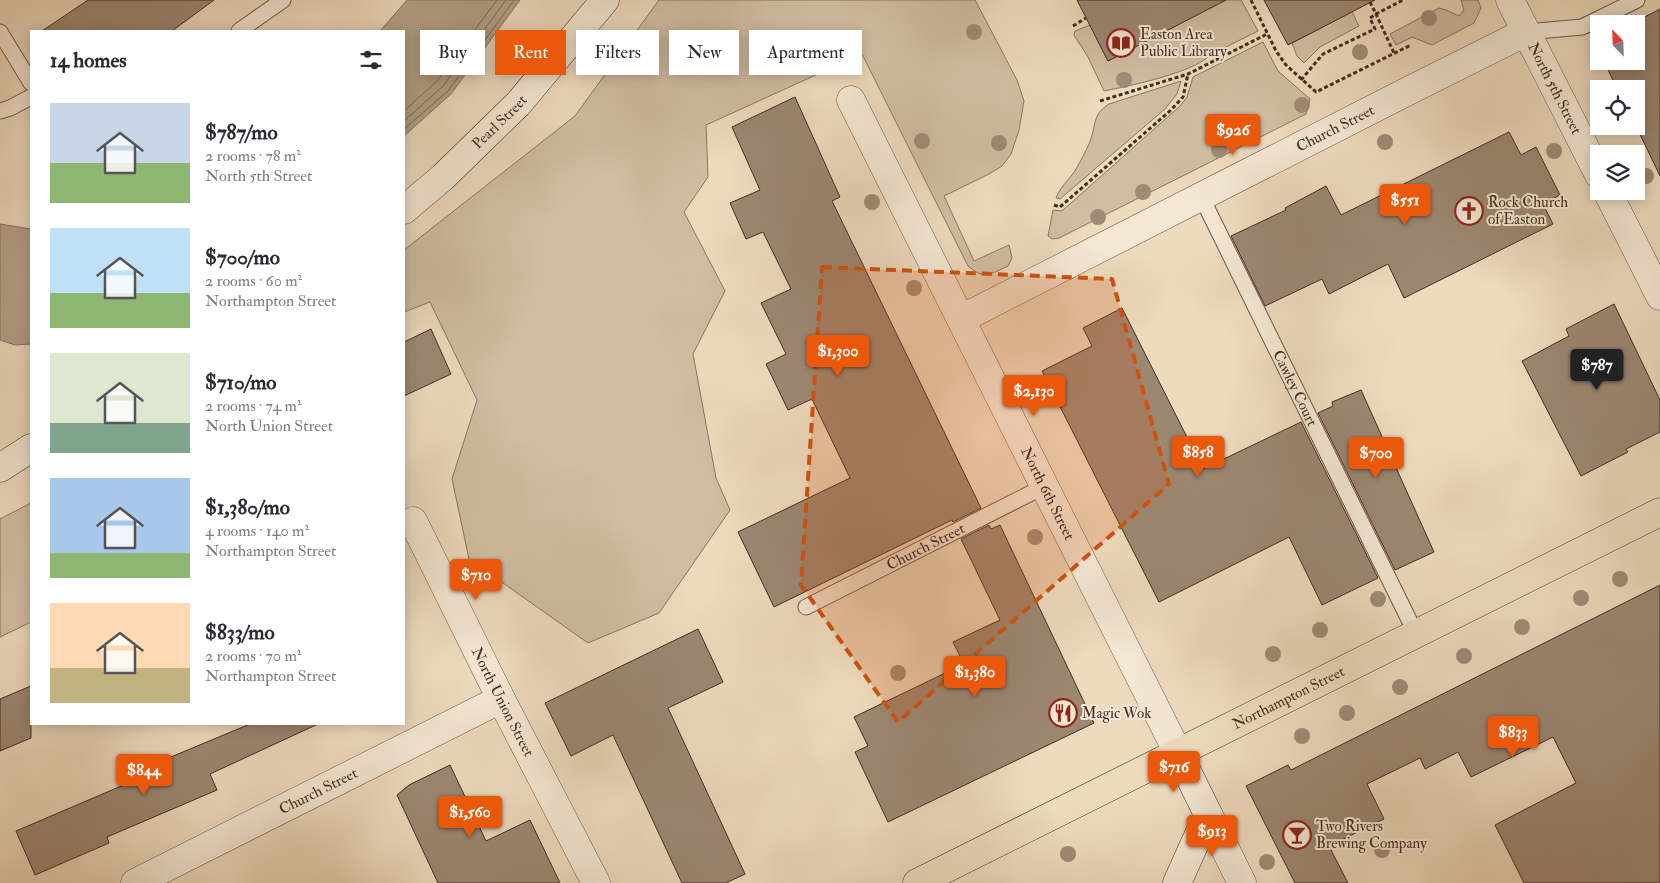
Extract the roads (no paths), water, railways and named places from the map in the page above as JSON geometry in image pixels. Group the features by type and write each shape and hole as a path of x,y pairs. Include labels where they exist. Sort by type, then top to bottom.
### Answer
{"main road":[{"name":"Northampton Street","path":"917,883 1660,512"}],"street":[{"name":"Pearl Street","path":"405,209 443,177 518,104 604,0"},
{"name":"North 5th Street","path":"1510,0 1590,157"},
{"name":"Church Street","path":"961,319 1526,32"},
{"name":"North 6th Street","path":"851,100 1242,883"},
{"path":"1612,200 1660,296"},
{"path":"0,468 30,449"},
{"name":"North Union Street","path":"413,520 596,883"},
{"name":"Church Street","path":"135,883 502,699"},
{"path":"1177,883 1208,814"}],"lane":[{"path":"241,30 283,0"},
{"name":"Church Street","path":"1526,32 1582,27 1637,0"},
{"path":"0,32 30,80"},
{"path":"0,112 30,98"},
{"name":"Cawley Court","path":"1202,196 1416,634"},
{"name":"Church Street","path":"806,607 1045,486"}],"water":[{"path":"407,0 520,0 498,30 495,30 495,34 485,48 485,30 420,30 420,75 465,75 451,94 405,135 405,30 381,30"},
{"path":"0,224 30,229 30,344 15,345 0,340"}],"place":[{"name":"Easton Area Public Library","path":"1121,43"},
{"name":"Rock Church of Easton","path":"1469,211"},
{"name":"Magic Wok","path":"1063,713"},
{"name":"Two Rivers Brewing Company","path":"1297,835"}]}
